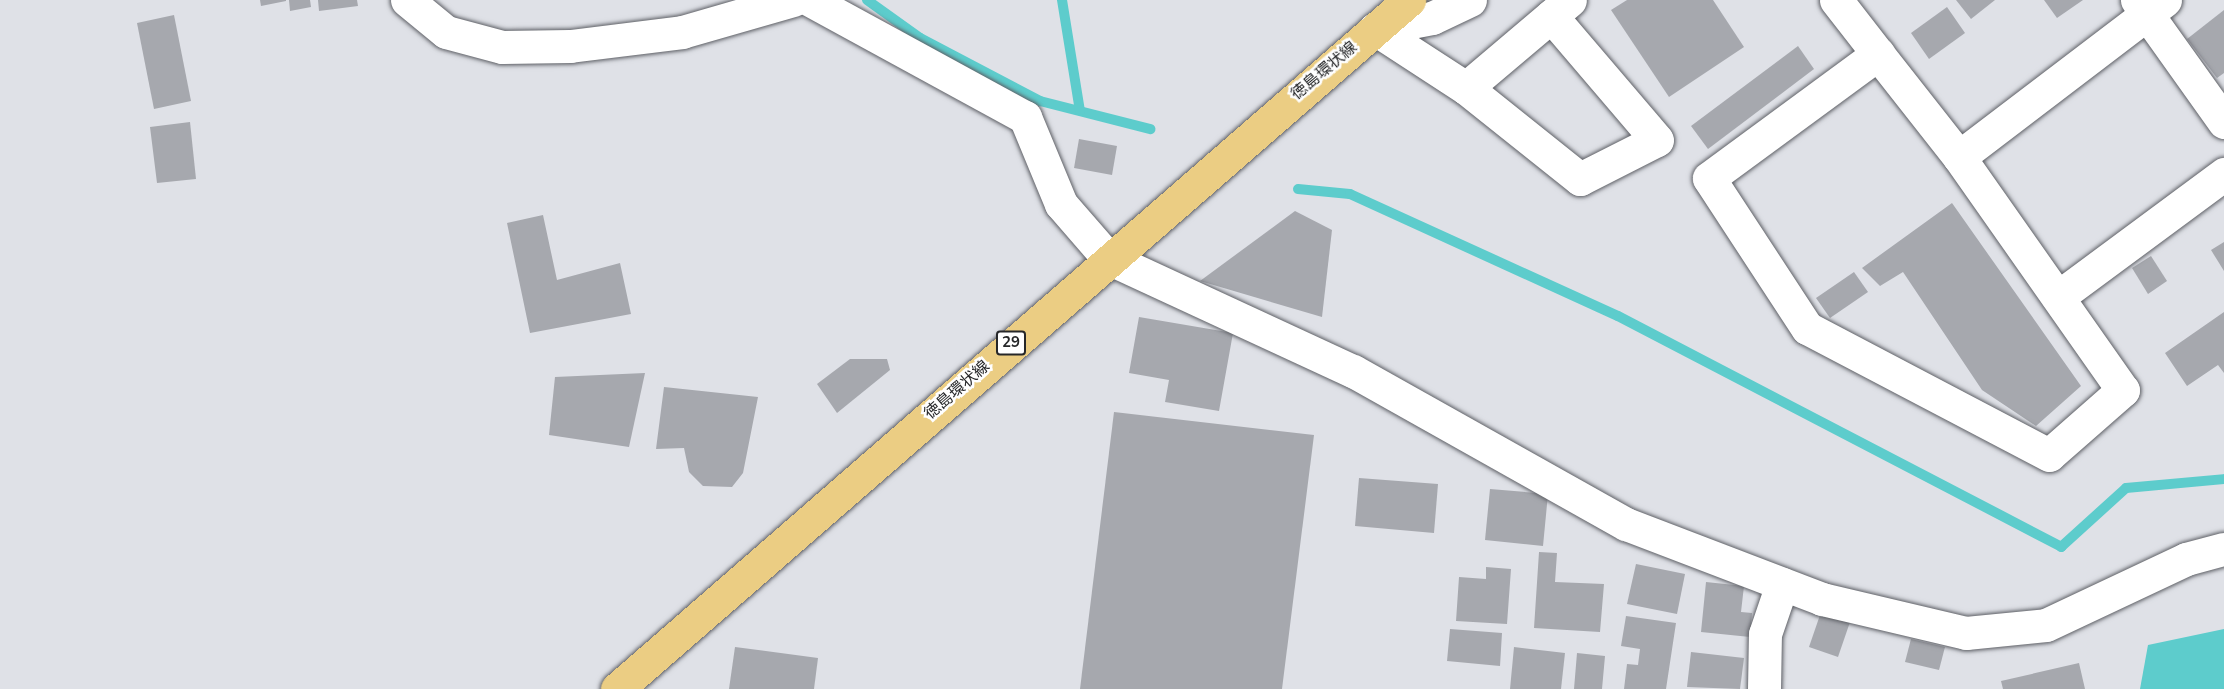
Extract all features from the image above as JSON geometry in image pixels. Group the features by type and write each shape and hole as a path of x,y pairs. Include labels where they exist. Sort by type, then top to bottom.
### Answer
{"main road":[{"name":"徳島環状線","path":"617,689 1108,258 1408,0"}],"street":[{"path":"407,0 446,32 502,47 570,46 682,32 793,0"},
{"path":"810,0 1025,117 1061,204 1108,258 1353,371 1626,524 1822,598 1966,633 2046,625 2186,559 2224,549"},
{"path":"1375,29 1431,18 1470,0"},
{"path":"1836,0 1959,157 2123,390 2049,455 1807,328 1709,178 1878,54"},
{"path":"1959,157 2150,4 2224,122"},
{"path":"1375,29 1466,88 1580,178 1657,140 1561,8 1466,88"},
{"path":"2058,297 2224,174"},
{"path":"1764,689 1765,634 1782,584"}],"water":[{"path":"2224,629 2224,689 2140,689 2148,645"}],"building":[{"path":"260,0 286,0 286,1 261,6"},
{"path":"289,0 310,0 311,7 290,11"},
{"path":"318,0 357,0 358,6 319,11"},
{"path":"1627,0 1713,0 1744,47 1669,97 1611,10"},
{"path":"1956,0 1995,0 1971,19"},
{"path":"2044,0 2083,0 2057,18"},
{"path":"1947,7 1965,33 1929,59 1911,33"},
{"path":"2224,10 2224,73 2217,78 2187,39"},
{"path":"174,15 191,101 154,109 137,23"},
{"path":"1798,46 1814,69 1708,149 1691,126"},
{"path":"190,122 196,179 157,183 150,127"},
{"path":"1079,139 1117,146 1112,175 1074,168"},
{"path":"1952,203 2081,386 2036,426 1982,390 1903,272 1880,286 1862,268"},
{"path":"1295,211 1332,230 1322,317 1200,281"},
{"path":"543,215 557,280 620,263 631,314 530,333 507,223"},
{"path":"2224,242 2224,271 2211,250"},
{"path":"2151,256 2167,281 2148,294 2132,268"},
{"path":"1854,272 1868,292 1830,318 1816,298"},
{"path":"2224,312 2224,373 2218,365 2187,386 2165,353"},
{"path":"1139,317 1233,333 1219,411 1165,402 1169,380 1129,373"},
{"path":"850,359 887,359 890,370 837,413 817,384"},
{"path":"645,373 629,447 549,435 555,377"},
{"path":"664,387 758,397 743,473 732,487 703,486 689,472 684,448 656,449"},
{"path":"1114,412 1314,435 1282,689 1080,689"},
{"path":"1359,478 1438,484 1434,533 1355,526"},
{"path":"1490,489 1548,494 1543,546 1485,540"},
{"path":"1539,552 1557,553 1555,582 1604,584 1600,632 1534,628"},
{"path":"1636,564 1685,574 1677,614 1627,604"},
{"path":"1486,567 1511,569 1507,624 1456,621 1459,577 1486,579"},
{"path":"1706,582 1744,586 1741,612 1752,613 1750,637 1701,632"},
{"path":"1821,612 1850,622 1838,657 1809,647"},
{"path":"1626,616 1676,623 1666,689 1624,689 1627,664 1638,665 1640,649 1621,646"},
{"path":"1450,629 1502,633 1500,666 1447,661"},
{"path":"1911,639 1945,647 1939,670 1905,662"},
{"path":"735,647 818,658 814,689 729,689"},
{"path":"1514,647 1565,653 1561,689 1510,689"},
{"path":"1691,652 1744,658 1740,689 1687,687"},
{"path":"1577,653 1605,656 1602,689 1574,689"},
{"path":"2079,663 2085,689 2003,689 2001,681"}],"waterway":[{"path":"867,0 920,38 1040,101 1150,129"},
{"path":"1062,0 1080,111"},
{"path":"1298,189 1350,194 1618,316 2061,547 2126,488 2224,479"}]}
